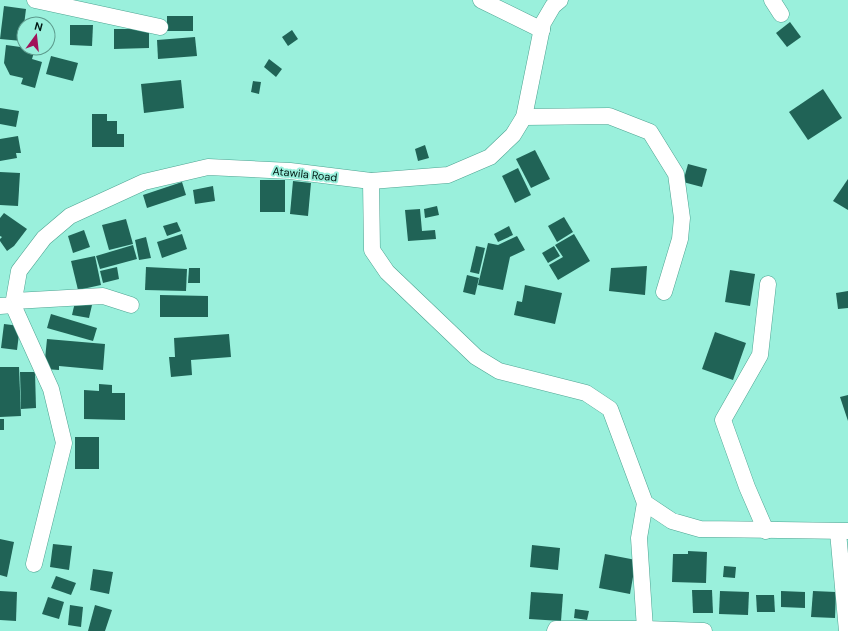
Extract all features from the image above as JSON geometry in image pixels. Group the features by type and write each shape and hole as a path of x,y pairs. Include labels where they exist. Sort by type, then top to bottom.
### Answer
{"street":[{"path":"35,0 160,27"},
{"path":"481,0 542,30"},
{"name":"Atawila Road","path":"9,304 19,271 44,238 70,216 144,182 208,167 290,171 371,181 448,175 490,157 513,135 524,117 543,23 553,6 560,0"},
{"path":"772,0 781,14"},
{"path":"524,117 609,116 650,132 676,174 682,218 680,239 664,292"},
{"path":"371,181 372,250 387,272 476,357 499,371 586,393 610,409 645,503 639,538 645,629"},
{"path":"766,531 747,487 723,420 760,355 768,284"},
{"path":"34,564 64,443 52,389 9,304 103,296 131,305"},
{"path":"645,503 672,521 700,529 843,532 847,631"},
{"path":"555,631 645,629 704,631"}],"building":[{"path":"4,6 26,9 25,16 16,16 16,40 0,39"},
{"path":"167,16 193,16 193,31 167,31"},
{"path":"790,22 801,37 787,47 776,33"},
{"path":"70,25 93,25 92,46 70,45"},
{"path":"114,29 149,29 149,48 114,49"},
{"path":"292,30 298,39 288,46 282,37"},
{"path":"195,37 197,56 158,59 157,40"},
{"path":"6,45 16,46 16,56 33,56 32,59 42,62 35,88 21,84 23,78 10,75 4,63"},
{"path":"51,56 78,63 73,81 46,74"},
{"path":"269,59 282,69 276,77 264,67"},
{"path":"181,80 184,108 144,113 141,84"},
{"path":"253,81 261,82 259,94 251,92"},
{"path":"823,89 842,118 808,140 789,112"},
{"path":"0,108 19,111 16,127 0,124"},
{"path":"92,114 107,114 107,121 117,121 117,134 124,134 124,147 92,147"},
{"path":"18,136 21,153 16,153 17,158 0,161 0,139"},
{"path":"425,145 429,158 418,161 415,149"},
{"path":"535,150 550,179 531,188 516,159"},
{"path":"688,164 707,169 702,187 683,182"},
{"path":"518,168 531,195 515,203 502,176"},
{"path":"0,172 20,173 18,206 0,205"},
{"path":"848,179 848,210 833,201"},
{"path":"260,180 285,180 285,212 260,212"},
{"path":"293,181 311,183 308,216 290,214"},
{"path":"182,182 186,195 147,208 143,195"},
{"path":"213,186 215,201 195,204 193,190"},
{"path":"437,206 439,215 425,218 424,209"},
{"path":"420,209 422,231 435,230 436,239 408,241 405,210"},
{"path":"4,213 27,229 14,246 7,251 0,241 2,237 0,236 0,218"},
{"path":"564,217 573,232 557,242 548,226"},
{"path":"126,219 133,244 109,250 102,225"},
{"path":"177,222 181,231 167,236 163,226"},
{"path":"509,226 513,235 498,242 494,234"},
{"path":"84,230 90,247 73,253 68,236"},
{"path":"182,234 187,249 162,258 157,242"},
{"path":"574,234 590,261 558,280 549,265 563,257 555,245"},
{"path":"517,236 525,250 510,257 503,290 478,285 488,243 498,245"},
{"path":"146,237 151,258 139,260 135,240"},
{"path":"133,245 137,259 100,269 96,256"},
{"path":"476,246 485,248 479,274 470,272"},
{"path":"554,246 560,256 548,263 542,253"},
{"path":"95,256 101,285 78,290 71,261"},
{"path":"647,266 645,295 609,291 611,268"},
{"path":"117,267 119,279 103,283 100,271"},
{"path":"146,267 187,269 186,291 145,290"},
{"path":"189,268 200,268 200,283 188,283"},
{"path":"730,270 755,274 750,306 725,302"},
{"path":"467,275 479,278 475,295 463,292"},
{"path":"525,285 562,293 555,324 514,315 517,301 522,302"},
{"path":"848,291 848,308 838,309 836,293"},
{"path":"160,295 208,296 208,317 160,317"},
{"path":"75,302 92,305 89,318 72,315"},
{"path":"51,314 97,328 93,341 47,328"},
{"path":"4,324 20,326 17,350 1,348"},
{"path":"715,332 746,343 733,380 702,369"},
{"path":"229,334 231,357 191,360 192,375 171,377 169,357 175,357 174,338"},
{"path":"47,339 105,344 103,370 59,366 59,370 44,369"},
{"path":"0,367 19,367 21,416 0,417"},
{"path":"20,372 35,372 36,408 21,409"},
{"path":"99,384 112,385 112,393 125,393 125,420 84,419 84,390 99,391"},
{"path":"848,395 848,421 840,397"},
{"path":"0,419 4,419 4,430 0,430"},
{"path":"75,437 99,437 99,469 75,469"},
{"path":"0,539 14,542 7,577 0,575"},
{"path":"53,544 72,546 69,570 50,567"},
{"path":"532,545 560,548 558,570 530,567"},
{"path":"688,551 707,552 706,583 672,582 673,554 688,554"},
{"path":"605,554 636,560 630,594 599,588"},
{"path":"724,566 736,567 735,578 723,577"},
{"path":"93,569 113,572 109,594 90,590"},
{"path":"56,576 76,583 71,595 51,588"},
{"path":"692,590 712,590 713,613 693,613"},
{"path":"0,591 17,592 16,621 0,620"},
{"path":"720,591 749,592 748,615 719,614"},
{"path":"781,591 805,592 805,608 781,607"},
{"path":"813,591 836,592 835,618 811,617"},
{"path":"531,592 563,594 561,621 529,619"},
{"path":"756,595 774,595 775,612 757,612"},
{"path":"48,597 64,602 59,619 42,614"},
{"path":"70,605 83,607 81,627 68,625"},
{"path":"95,605 112,610 105,631 88,631"},
{"path":"575,609 589,611 587,620 574,618"}]}
